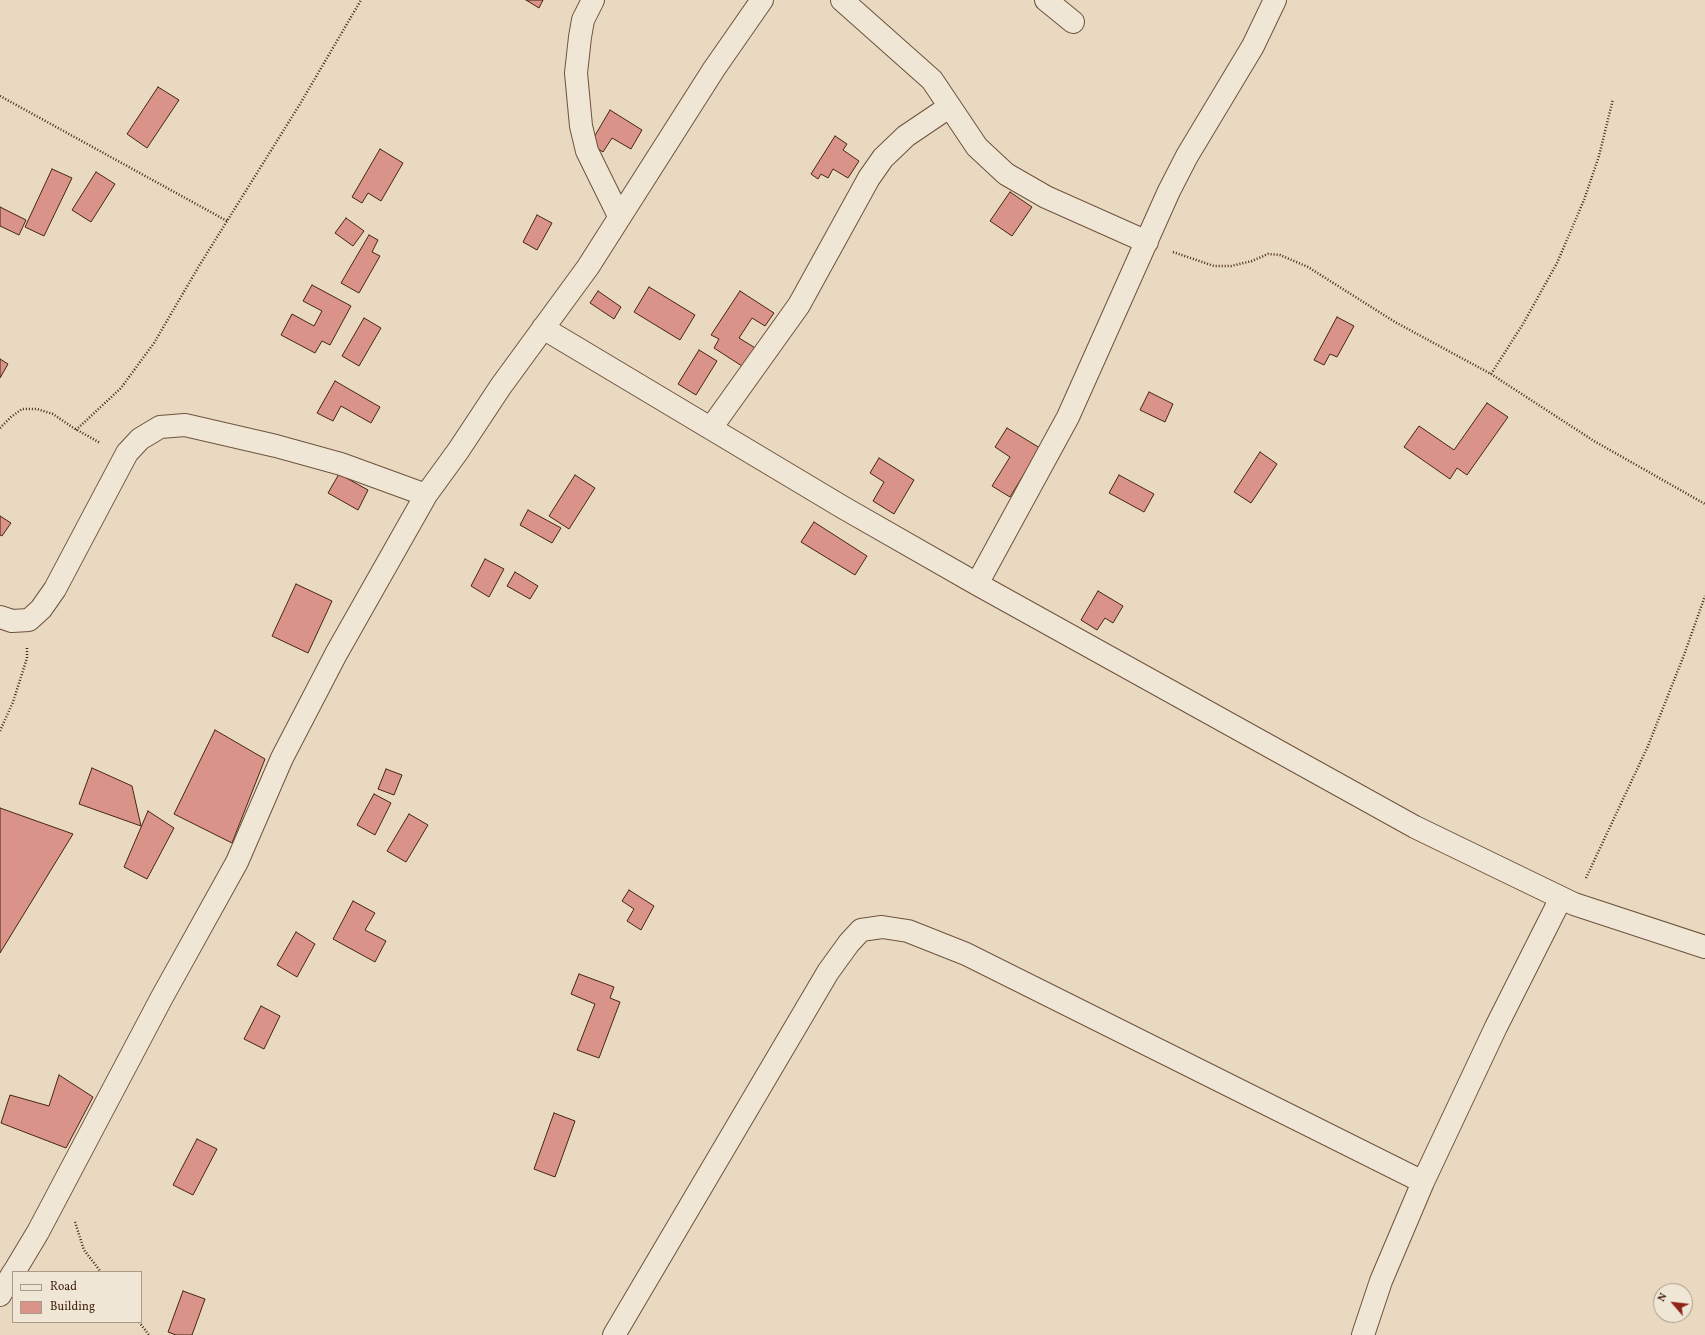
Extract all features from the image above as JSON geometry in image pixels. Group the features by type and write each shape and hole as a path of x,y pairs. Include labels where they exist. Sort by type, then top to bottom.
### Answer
{"street":[{"path":"593,0 583,20 578,51 576,73 581,126 587,151 620,216"},
{"path":"14,1271 41,1225 161,999 237,862 282,758 336,654 426,495 458,451 501,386 588,267 714,69 762,0"},
{"path":"842,0 932,80 977,147 1006,174 1046,197 1147,242"},
{"path":"1046,0 1073,22"},
{"path":"978,584 1068,417 1187,156 1253,46 1274,0"},
{"path":"711,428 799,305 869,178 883,158 906,136 949,107"},
{"path":"543,328 978,584 1415,827 1567,901 1704,942"},
{"path":"0,617 12,621 29,620 41,609 55,589 127,453 140,439 160,427 185,425 276,446 342,464 426,495"},
{"path":"1362,1335 1381,1281 1423,1182 1496,1027 1567,901"},
{"path":"614,1335 828,972 849,943 861,930 882,927 908,931 966,954 1423,1182"},
{"path":"0,1295 12,1275"}],"path":[{"path":"76,430 121,388 154,343 227,221 300,104 360,0"},
{"path":"0,96 227,221"},
{"path":"1491,374 1523,324 1557,263 1584,200 1599,156 1613,99"},
{"path":"1147,242 1214,266 1231,266 1252,261 1268,254 1280,255 1308,267 1395,322 1491,374 1594,441 1705,504"},
{"path":"0,428 11,416 22,409 37,408 53,414 76,430 111,448 127,453"},
{"path":"1567,901 1648,746 1684,655 1705,596"},
{"path":"0,731 13,702 27,658 29,620"},
{"path":"75,1221 84,1250 100,1271"},
{"path":"140,1323 149,1335"}],"building":[{"path":"526,0 543,0 539,8"},
{"path":"158,87 179,100 147,148 127,134"},
{"path":"610,110 642,130 631,149 612,138 603,152 590,144"},
{"path":"835,136 847,144 843,150 859,161 848,178 833,169 828,178 821,174 818,179 811,174"},
{"path":"380,149 403,163 381,201 368,193 362,203 352,197"},
{"path":"52,169 72,178 44,236 25,227"},
{"path":"96,172 115,184 91,222 72,210"},
{"path":"1010,192 1032,207 1012,236 990,221"},
{"path":"0,207 26,220 19,235 0,226"},
{"path":"537,215 552,223 537,250 523,242"},
{"path":"346,218 364,231 353,246 335,233"},
{"path":"369,235 378,240 372,252 380,256 359,293 341,283"},
{"path":"312,285 351,306 330,345 322,341 315,353 281,335 292,314 314,326 322,311 303,301"},
{"path":"649,287 695,315 680,340 634,312"},
{"path":"598,291 621,307 614,319 590,303"},
{"path":"740,291 774,313 765,326 752,318 739,338 757,349 745,368 714,348 719,339 711,335"},
{"path":"1337,317 1354,326 1337,357 1330,354 1324,365 1314,360"},
{"path":"364,318 381,328 359,366 342,356"},
{"path":"699,350 717,361 696,395 678,384"},
{"path":"0,359 8,364 0,378"},
{"path":"335,381 380,407 371,423 341,406 333,421 317,413"},
{"path":"1149,392 1173,404 1165,422 1140,410"},
{"path":"1487,403 1508,417 1467,475 1457,468 1450,479 1404,447 1419,426 1454,450"},
{"path":"1007,428 1040,448 1010,497 992,486 1010,457 995,447"},
{"path":"1260,452 1277,464 1251,503 1234,492"},
{"path":"879,458 914,480 894,514 873,501 884,482 870,473"},
{"path":"339,474 368,490 358,510 328,493"},
{"path":"575,475 595,488 569,529 549,516"},
{"path":"1119,475 1154,494 1144,512 1109,493"},
{"path":"528,510 561,528 552,543 520,525"},
{"path":"0,516 11,523 2,536 0,535"},
{"path":"814,522 867,556 855,575 801,542"},
{"path":"485,559 504,569 489,597 471,586"},
{"path":"515,572 538,586 530,599 507,586"},
{"path":"296,584 332,601 308,653 272,636"},
{"path":"1098,591 1123,606 1113,623 1105,618 1097,630 1081,620"},
{"path":"215,730 265,759 232,843 174,814"},
{"path":"92,768 132,786 141,826 79,804"},
{"path":"386,769 402,775 394,795 378,789"},
{"path":"374,794 391,803 375,835 357,825"},
{"path":"0,808 73,834 0,953"},
{"path":"148,811 174,828 147,879 124,867"},
{"path":"409,814 428,825 406,862 387,851"},
{"path":"629,890 654,906 641,930 627,921 634,909 622,901"},
{"path":"353,901 375,913 365,930 386,941 375,962 333,939"},
{"path":"296,932 315,944 297,977 277,965"},
{"path":"579,974 614,987 610,998 620,1002 599,1058 577,1050 595,1004 571,994"},
{"path":"261,1006 280,1016 264,1049 244,1039"},
{"path":"59,1075 93,1097 66,1148 1,1123 10,1095 49,1106"},
{"path":"554,1113 575,1121 555,1177 534,1169"},
{"path":"197,1139 217,1149 193,1195 173,1185"},
{"path":"183,1291 205,1299 192,1335 176,1335 168,1332"}]}
